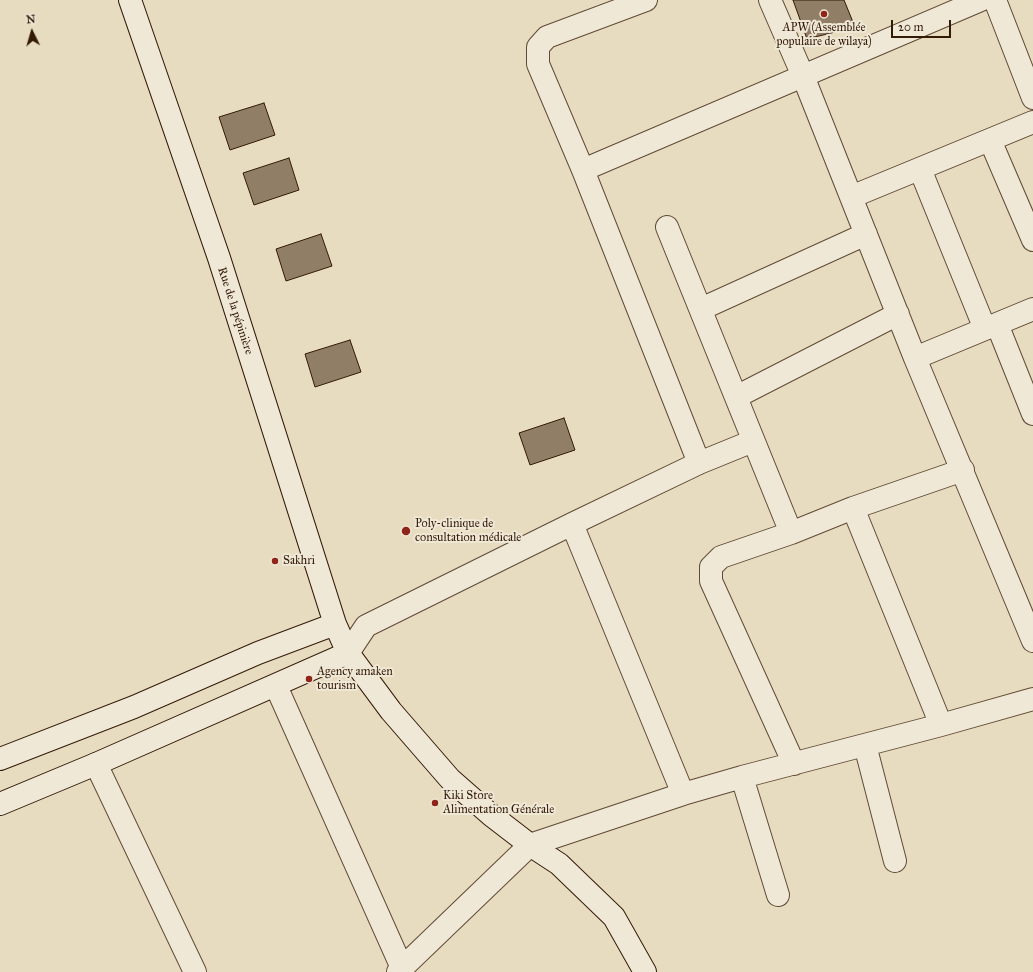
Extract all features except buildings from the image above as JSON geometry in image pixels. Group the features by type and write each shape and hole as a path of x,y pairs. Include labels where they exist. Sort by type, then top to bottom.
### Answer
{"street":[{"name":"Rue de la pépinière","path":"130,0 218,258 335,624 348,653 391,711 450,779 491,815 530,845 559,864 614,917 645,972"},
{"path":"646,0 547,37 538,47 538,64 583,170 699,463"},
{"path":"770,0 803,76 915,358 963,470 1033,641"},
{"path":"583,170 981,0"},
{"path":"995,0 1033,98"},
{"path":"851,197 1033,122"},
{"path":"990,140 1033,240"},
{"path":"920,169 991,326 1033,414"},
{"path":"667,227 791,532"},
{"path":"701,309 866,234"},
{"path":"915,358 1033,309"},
{"path":"736,397 898,314"},
{"path":"0,804 276,686 348,653 366,626 699,463 753,441"},
{"path":"794,764 711,581 711,567 721,557 963,470"},
{"path":"854,508 942,725"},
{"path":"572,524 683,794"},
{"path":"0,759 134,707 258,653 335,624 366,626"},
{"path":"276,686 400,970 530,845 683,794 1033,700"},
{"path":"865,745 894,861"},
{"path":"96,764 195,972"},
{"path":"742,777 778,895"}],"place":[{"name":"APW (Assemblée populaire de wilaya)","path":"824,14"},
{"name":"Poly-clinique de consultation médicale","path":"406,531"},
{"name":"Sakhri","path":"275,561"},
{"name":"Agency amaken tourism","path":"309,679"},
{"name":"Kiki Store Alimentation Générale","path":"435,803"}]}
